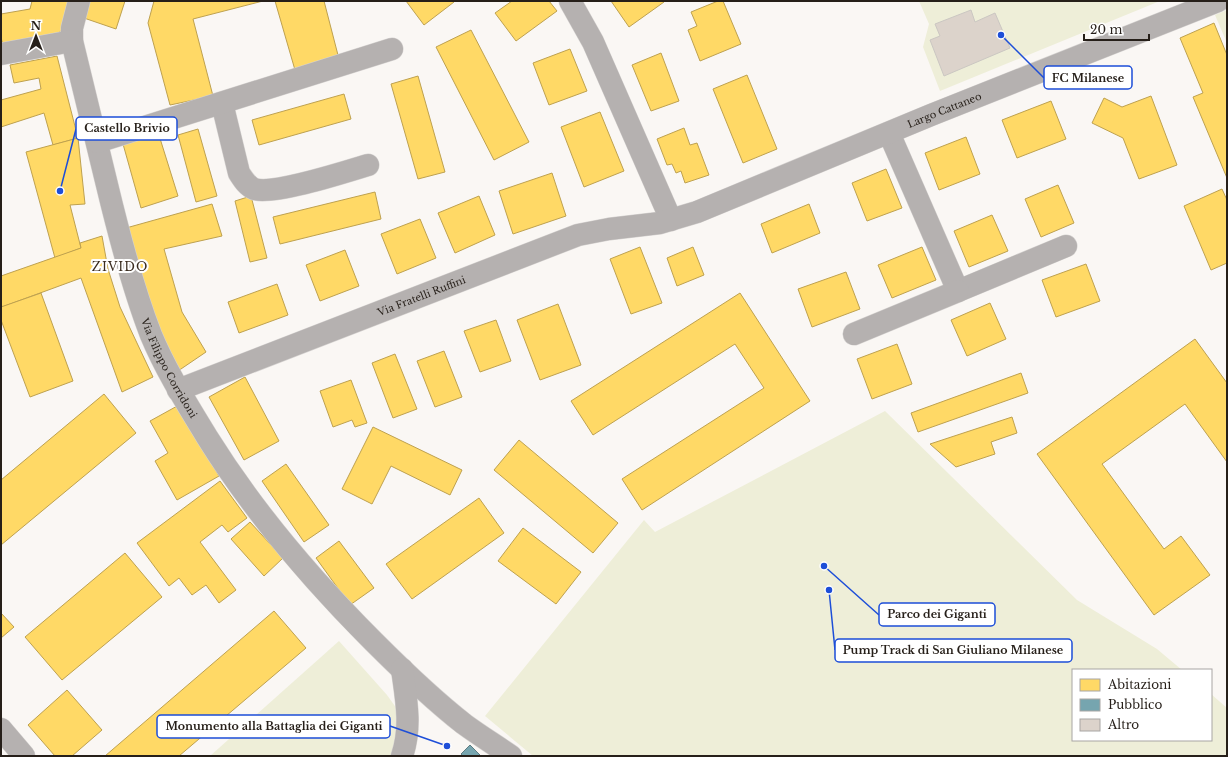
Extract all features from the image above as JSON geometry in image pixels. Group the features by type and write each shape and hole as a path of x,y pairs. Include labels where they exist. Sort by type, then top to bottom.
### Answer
{"street":[{"name":"Via Filippo Corridoni","path":"79,1 72,28 72,41 124,254 154,341 178,390 232,475 276,535 332,600 425,691 465,725 511,756"},
{"path":"570,1 593,42 671,220"},
{"name":"Largo Cattaneo","path":"671,220 697,212 1218,1"},
{"path":"1,54 72,41"},
{"path":"97,142 392,50"},
{"path":"222,103 239,173 243,180 251,187 264,190 281,188 368,165"},
{"path":"889,133 958,291"},
{"name":"Via Fratelli Ruffini","path":"178,390 578,235 600,230 645,225 671,220"},
{"path":"854,334 1066,246"},
{"path":"402,669 408,721 402,756"},
{"path":"1,729 24,756"}],"green space":[{"path":"919,1 1160,1 940,91 923,47 929,24"},
{"path":"1227,10 1227,43 1215,15"},
{"path":"885,411 1077,600 1157,649 1181,669 1072,669 1072,741 1212,741 1212,695 1227,708 1227,756 533,756 485,716 644,520 655,532"},
{"path":"339,641 387,695 397,709 400,724 394,751 390,756 210,756"}],"building: Abitazioni":[{"path":"32,1 70,1 62,30 55,36 3,46 1,37 1,14 30,9"},
{"path":"86,1 125,1 116,29 81,17"},
{"path":"154,1 263,1 193,19 213,96 170,105 148,23"},
{"path":"275,1 324,1 339,59 295,70"},
{"path":"406,1 453,1 454,2 424,25"},
{"path":"512,1 549,1 557,11 516,41 495,13"},
{"path":"611,1 664,1 664,2 629,27"},
{"path":"718,1 723,1 741,44 700,61 688,30 697,26 691,12"},
{"path":"1214,23 1227,55 1227,178 1193,97 1203,93 1180,38"},
{"path":"471,30 529,142 494,160 436,47"},
{"path":"570,49 587,91 549,105 533,63"},
{"path":"661,53 679,101 651,111 632,65"},
{"path":"57,56 78,138 53,145 44,113 1,127 1,100 41,89 39,78 14,83 10,65"},
{"path":"747,75 777,149 743,163 713,89"},
{"path":"418,76 445,172 418,179 391,84"},
{"path":"344,94 351,119 259,145 252,120"},
{"path":"1151,96 1177,165 1139,179 1123,138 1092,123 1104,98 1122,107"},
{"path":"1051,101 1066,139 1017,158 1002,120"},
{"path":"600,112 624,171 584,187 561,127"},
{"path":"684,128 690,145 697,143 709,175 685,183 681,171 676,173 672,164 667,165 657,139"},
{"path":"198,129 217,196 196,202 178,135"},
{"path":"158,132 178,196 141,208 123,144"},
{"path":"966,137 980,174 939,190 925,153"},
{"path":"78,138 85,204 70,205 81,248 55,258 26,152"},
{"path":"886,169 902,208 867,221 852,183"},
{"path":"552,173 566,216 513,234 499,191"},
{"path":"1058,185 1074,223 1041,237 1025,199"},
{"path":"1222,189 1227,200 1227,263 1211,270 1184,206"},
{"path":"375,192 381,219 280,244 273,217"},
{"path":"251,196 267,258 250,262 235,201"},
{"path":"479,196 495,235 455,253 438,213"},
{"path":"212,204 222,236 164,249 182,312 206,352 178,371 152,318 126,228"},
{"path":"809,204 820,233 772,253 761,224"},
{"path":"992,215 1008,251 969,267 954,231"},
{"path":"420,219 436,258 397,274 381,234"},
{"path":"102,236 108,269 120,307 153,377 122,392 81,278 2,307 1,303 1,276 81,248 80,243"},
{"path":"640,247 662,303 631,314 610,259"},
{"path":"693,247 704,275 677,286 667,258"},
{"path":"922,247 936,280 892,298 878,265"},
{"path":"345,250 359,286 320,301 306,265"},
{"path":"1086,264 1100,301 1056,317 1042,280"},
{"path":"846,272 860,309 812,327 798,289"},
{"path":"277,284 288,315 239,333 228,302"},
{"path":"41,293 73,381 30,397 1,320 1,307"},
{"path":"740,293 810,401 642,510 622,479 764,388 735,344 593,435 571,401"},
{"path":"990,303 1006,339 967,356 951,320"},
{"path":"558,304 581,365 540,380 517,320"},
{"path":"496,320 511,361 480,372 464,331"},
{"path":"1195,339 1227,383 1227,462 1185,404 1102,464 1164,549 1181,536 1210,575 1154,615 1037,454"},
{"path":"897,344 912,384 872,399 857,359"},
{"path":"444,351 462,397 435,407 417,361"},
{"path":"395,354 417,409 393,418 372,363"},
{"path":"1021,373 1028,393 918,432 911,413"},
{"path":"245,377 279,441 244,460 209,397"},
{"path":"351,380 367,423 355,427 352,420 333,427 320,391"},
{"path":"104,394 136,433 1,545 1,480"},
{"path":"179,405 219,476 177,500 155,461 168,453 150,421"},
{"path":"1012,417 1017,433 991,442 995,454 956,467 930,444"},
{"path":"373,427 462,470 450,495 391,466 372,504 342,489"},
{"path":"519,440 618,523 593,553 494,470"},
{"path":"286,464 329,525 304,542 262,481"},
{"path":"220,481 247,518 228,532 222,525 200,542 236,590 219,603 206,585 192,595 179,578 169,586 137,543"},
{"path":"479,498 504,533 412,599 386,564"},
{"path":"250,522 283,558 264,576 231,539"},
{"path":"523,528 581,572 556,604 498,561"},
{"path":"339,541 374,588 350,605 316,558"},
{"path":"125,553 162,597 62,680 25,637"},
{"path":"274,611 306,648 179,756 105,756"},
{"path":"1,613 14,627 1,638"},
{"path":"67,690 102,730 72,756 55,756 28,725"}],"building: Pubblico":[{"path":"470,745 481,756 463,756 461,754"}],"building: Altro":[{"path":"971,10 975,22 995,13 1010,48 944,76 930,40 940,36 935,24"}],"place":[{"name":"FC Milanese","path":"1001,35"},
{"name":"Castello Brivio","path":"60,191"},
{"name":"Parco dei Giganti","path":"824,566"},
{"name":"Pump Track di San Giuliano Milanese","path":"829,590"},
{"name":"Monumento alla Battaglia dei Giganti","path":"447,746"}],"district":[{"name":"ZIVIDO","path":"120,266"}]}
